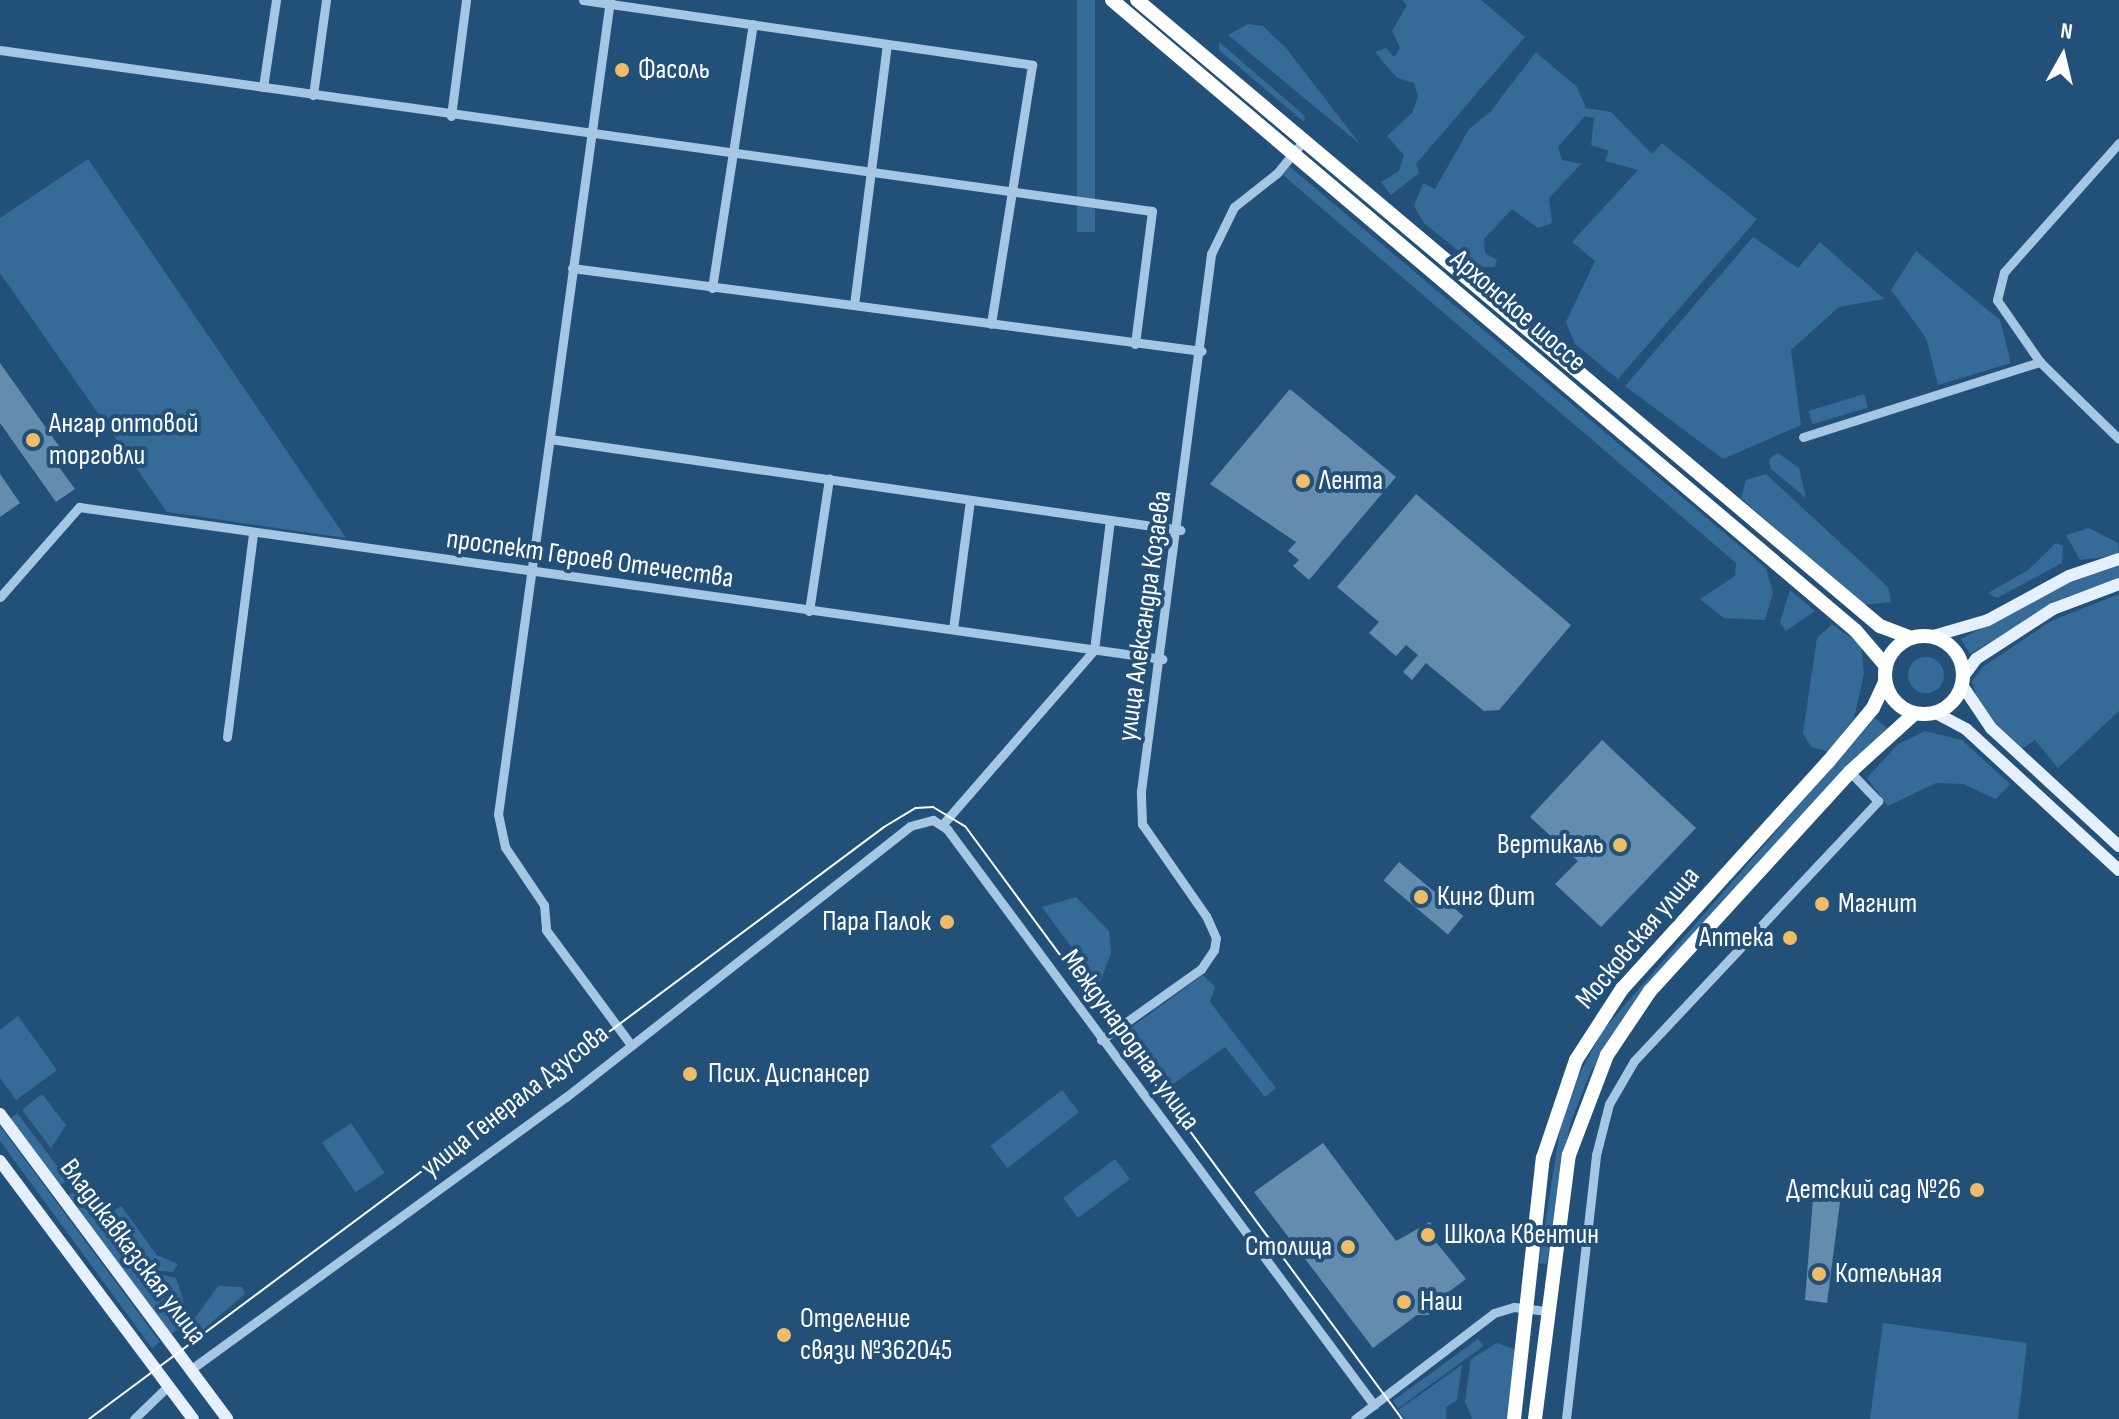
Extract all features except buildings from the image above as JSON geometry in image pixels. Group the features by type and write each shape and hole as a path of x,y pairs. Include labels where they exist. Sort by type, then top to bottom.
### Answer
{"highway":[{"name":"Архонское шоссе","path":"1112,0 1856,631 1885,665"},
{"name":"Архонское шоссе","path":"1137,0 1880,626 1911,638"},
{"path":"1930,637 1952,647 1963,681 1952,703 1936,713 1914,714 1897,705 1885,682 1885,665 1911,638 1930,637"},
{"name":"Московская улица","path":"1514,1419 1543,1158 1583,1049 1622,989 1853,733 1885,682"},
{"name":"Московская улица","path":"1535,1419 1569,1155 1607,1055 1650,991 1850,772 1914,714"}],"main road":[{"path":"1930,637 1988,620 2069,576 2119,559"},
{"path":"2119,584 2043,615 1976,659 1963,681 1991,728 2119,846"},
{"path":"1936,713 1966,729 2119,870"},
{"name":"Владикавказская улица","path":"0,1114 227,1419"},
{"name":"Владикавказская улица","path":"0,1161 193,1419"},
{"name":"улица Генерала Дзусова","path":"168,1386 190,1370"}],"street":[{"path":"263,87 276,0"},
{"path":"313,95 326,0"},
{"path":"451,116 466,0"},
{"path":"583,0 1032,65 991,324"},
{"path":"610,2 498,814 500,836 544,905 546,930 629,1042"},
{"path":"712,288 753,24"},
{"path":"854,305 887,44"},
{"path":"0,50 451,116 1152,211 1135,344"},
{"name":"улица Александра Козаева","path":"1101,1040 1201,969 1216,938 1142,824 1219,230 1251,188 1277,173 1305,139"},
{"path":"2119,143 1999,284 1997,300 2010,324 2040,362 2119,439"},
{"path":"572,268 1202,351"},
{"path":"1803,437 2040,362"},
{"path":"550,439 1180,530"},
{"path":"809,611 829,479"},
{"path":"953,629 970,500"},
{"name":"проспект Героев Отечества","path":"0,597 79,507 532,575 1162,659"},
{"path":"942,825 1094,650 1110,520"},
{"path":"227,737 253,533"},
{"path":"1566,1419 1594,1170 1609,1104 1634,1061 1878,801 1850,772"},
{"name":"улица Генерала Дзусова","path":"190,1370 478,1162 629,1042 925,820 942,825"},
{"name":"Международная улица","path":"942,825 1374,1405"},
{"path":"1355,1419 1494,1313 1525,1309 1548,1311"},
{"name":"улица Генерала Дзусова","path":"134,1419 168,1386"}],"shaded area":[{"path":"1077,0 1095,0 1095,232 1077,232"},
{"path":"1402,0 1481,0 1525,37 1416,164 1419,173 1391,195 1381,182 1399,171 1404,155 1387,136 1412,113 1418,96 1414,83 1397,78 1375,52 1386,48 1394,57 1400,48 1392,31 1407,5"},
{"path":"1248,24 1263,26 1286,48 1360,144 1228,35"},
{"path":"1219,42 1305,116 1304,122 1219,50"},
{"path":"1536,52 1577,87 1586,108 1611,112 1652,154 1662,143 1757,219 1618,379 1575,344 1566,322 1595,261 1572,242 1638,170 1605,161 1609,151 1591,145 1594,118 1585,116 1558,147 1562,160 1581,164 1549,198 1552,223 1538,228 1512,209 1484,239 1485,253 1497,260 1495,267 1478,267 1424,223 1414,206 1423,183 1435,189 1469,129 1490,112"},
{"path":"88,159 346,538 167,512 0,273 0,218"},
{"path":"1283,161 1766,568 1773,593 1765,620 1724,618 1700,599 1735,576 1736,563 1276,169"},
{"path":"1753,237 1798,268 1820,242 1884,299 1839,307 1791,350 1801,425 1723,459 1625,386"},
{"path":"1916,251 2000,320 2011,363 1938,385 1926,338 1891,290"},
{"path":"1864,394 1868,407 1813,424 1809,411"},
{"path":"1778,453 1799,468 1806,498 1771,469 1769,459"},
{"path":"1766,474 1888,587 1891,602 1862,605 1741,498 1746,480"},
{"path":"2089,528 2118,543 2119,555 2080,560 2066,535"},
{"path":"2056,543 2063,546 2062,563 1997,598 1988,593 2028,570"},
{"path":"2119,565 2119,579 2064,598 1970,654 1961,639 2076,577"},
{"path":"1790,590 1815,611 1786,631 1780,622"},
{"path":"2119,594 2119,711 2058,768 2035,740 2021,749 1980,708 1972,681 1984,666 2051,621"},
{"path":"1832,624 1861,645 1864,674 1854,718 1829,752 1811,747 1803,733 1817,638"},
{"path":"1926,657 1939,662 1944,675 1939,688 1926,693 1913,688 1908,675 1913,662"},
{"path":"1875,718 1887,728 1643,994 1591,1071 1570,1124 1547,1264 1539,1263 1560,1129 1574,1084 1603,1030"},
{"path":"1925,731 1962,740 2010,784 1996,799 1963,784 1936,783 1888,806 1867,778 1898,744"},
{"path":"1076,897 1109,931 1111,953 1099,985 1042,907"},
{"path":"1203,975 1215,987 1210,1002 1276,1088 1265,1097 1225,1047 1166,1089 1126,1031"},
{"path":"18,1016 57,1070 16,1100 0,1078 0,1030"},
{"path":"1062,1090 1079,1112 1008,1168 990,1146"},
{"path":"42,1094 66,1125 51,1148 22,1110"},
{"path":"17,1113 68,1180 60,1186 9,1119"},
{"path":"351,1123 385,1173 356,1192 322,1143"},
{"path":"0,1126 160,1342 152,1348 0,1141"},
{"path":"1115,1159 1130,1179 1078,1218 1063,1198"},
{"path":"76,1190 130,1259 98,1213 108,1206 112,1212 121,1206 157,1255 178,1264 173,1272 138,1269 176,1278 185,1306 180,1324 153,1291 178,1329 169,1336 66,1197"},
{"path":"218,1286 242,1287 245,1294 192,1339 187,1329"},
{"path":"1883,1323 2027,1343 2018,1419 1870,1419"},
{"path":"1478,1339 1483,1346 1398,1408 1393,1401"},
{"path":"1497,1343 1516,1350 1507,1419 1472,1419 1465,1401 1471,1359"},
{"path":"1462,1365 1457,1400 1446,1407 1446,1419 1405,1419 1398,1410"}],"tram line":[{"path":"89,1419 884,827 916,808 933,807 965,826 1402,1419"}],"place":[{"name":"Фасоль","path":"622,70"},
{"name":"Ангар оптовой торговли","path":"33,440"},
{"name":"Лента","path":"1303,481"},
{"name":"Вертикаль","path":"1620,845"},
{"name":"Кинг Фит","path":"1421,897"},
{"name":"Магнит","path":"1822,904"},
{"name":"Пара Палок","path":"947,922"},
{"name":"Аптека","path":"1790,938"},
{"name":"Псих. Диспансер","path":"690,1074"},
{"name":"Детский сад №26","path":"1977,1190"},
{"name":"Школа Квентин","path":"1428,1235"},
{"name":"Столица","path":"1348,1247"},
{"name":"Котельная","path":"1819,1274"},
{"name":"Наш","path":"1404,1302"},
{"name":"Отделение связи №362045","path":"784,1335"}]}
